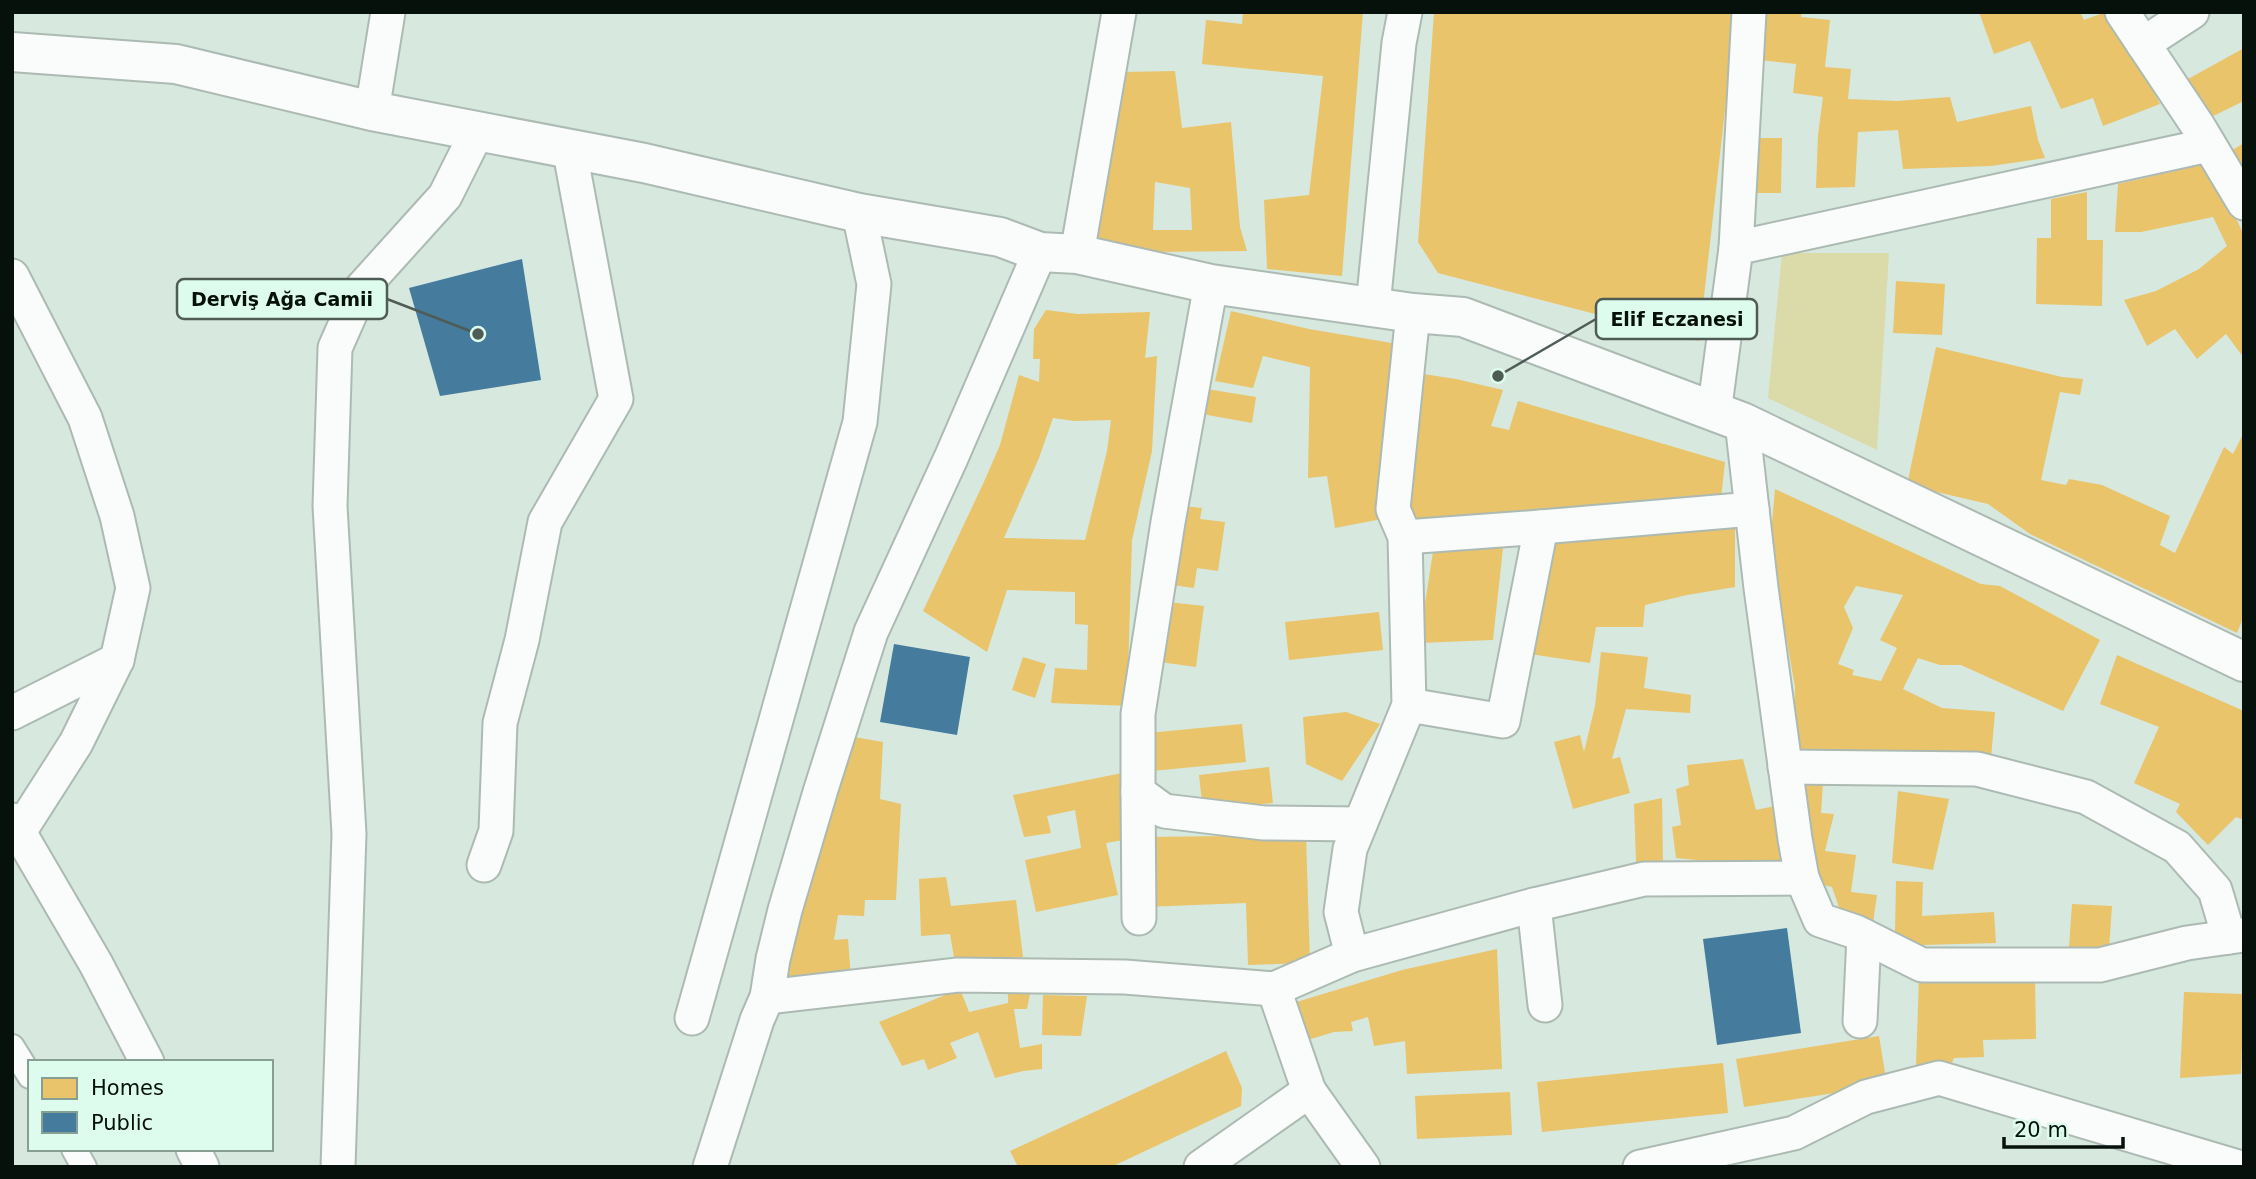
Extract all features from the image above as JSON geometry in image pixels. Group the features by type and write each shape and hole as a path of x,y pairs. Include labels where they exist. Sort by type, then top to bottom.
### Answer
{"main road":[{"path":"12,52 176,64 372,111 644,163 859,213 1000,237 1059,253 1211,284 1413,313 1462,317 1728,417 2244,662"}],"street":[{"path":"372,111 388,12"},
{"path":"710,1167 757,1020 767,998 785,911 871,632 951,458 1059,253 1119,12"},
{"path":"1373,306 1399,43 1405,12"},
{"path":"1749,12 1728,417 1752,509 1785,767 1802,878 1820,920 1864,936 1922,965 2100,965 2187,943 2236,936 2215,890 2177,846 2086,797 1976,769 1785,767"},
{"path":"2122,12 2244,203"},
{"path":"2143,44 2192,12"},
{"path":"338,1167 349,834 330,506 334,441 334,348 361,289 445,195 477,132"},
{"path":"1736,248 2209,145"},
{"path":"484,865 496,831 500,723 522,640 545,522 616,399 569,148"},
{"path":"692,1018 860,422 874,284 859,213"},
{"path":"12,276 85,418 117,516 132,588 117,660 76,743 16,826 96,964 146,1060"},
{"path":"1139,918 1138,714 1168,522 1211,284"},
{"path":"1352,955 1341,912 1350,849 1409,705 1405,537 1394,509 1413,313"},
{"path":"1405,537 1752,509"},
{"path":"1409,705 1503,721 1541,527"},
{"path":"12,713 117,660"},
{"path":"1138,792 1164,811 1264,823 1360,824"},
{"path":"767,998 958,975 1125,977 1274,989 1352,955 1534,905 1644,879 1802,878"},
{"path":"1534,905 1545,1005"},
{"path":"1860,1020 1864,936"},
{"path":"1274,989 1309,1091 1363,1167"},
{"path":"12,1047 28,1073"},
{"path":"1640,1167 1794,1133 1866,1097 1940,1079 2238,1167"},
{"path":"1201,1167 1309,1091"},
{"path":"75,1151 84,1167"},
{"path":"194,1151 202,1167"}],"green space":[{"path":"1782,253 1889,253 1877,450 1768,398"}],"building: Homes":[{"path":"1243,12 1363,12 1342,276 1267,269 1264,200 1309,195 1323,76 1202,64 1206,20 1242,24"},
{"path":"1434,12 1736,12 1699,341 1438,273 1418,242"},
{"path":"1755,12 1802,12 1801,17 1830,20 1825,67 1851,69 1848,99 1897,101 1950,97 1957,122 2031,106 2045,158 1991,166 1903,169 1898,130 1858,132 1855,187 1816,188 1823,97 1793,93 1796,64 1750,59"},
{"path":"1979,12 2080,12 2084,20 2106,12 2129,46 2160,104 2103,126 2093,98 2061,109 2030,41 1994,54"},
{"path":"2244,48 2244,101 2209,118 2188,79"},
{"path":"1175,71 1182,128 1231,122 1240,227 1247,251 1152,252 1092,241 1122,72","holes":["1155,182 1190,188 1192,230 1153,230"]},
{"path":"1753,138 1782,138 1781,193 1752,193"},
{"path":"2244,143 2244,171 2231,151"},
{"path":"2201,165 2231,208 2244,235 2244,358 2226,334 2197,359 2175,329 2147,346 2124,300 2156,291 2199,269 2227,246 2213,217 2141,232 2115,232 2118,184"},
{"path":"2087,192 2087,240 2103,240 2102,306 2036,304 2037,238 2051,238 2051,199"},
{"path":"1896,281 1945,284 1942,335 1893,333"},
{"path":"1046,310 1078,314 1150,312 1145,358 1157,356 1152,451 1132,540 1128,672 1131,706 1051,703 1055,668 1087,670 1088,625 1075,624 1075,592 1007,590 987,652 923,611 1000,445 1019,375 1039,382 1040,359 1033,359 1034,329","holes":["1053,418 1074,421 1111,420 1107,451 1085,540 1004,538 1039,458"]},
{"path":"1231,311 1309,329 1398,344 1390,470 1379,471 1387,518 1335,528 1327,476 1308,478 1310,367 1263,356 1253,388 1215,381"},
{"path":"1936,347 2062,377 2083,379 2080,395 2060,392 2041,480 2066,485 2069,479 2102,485 2170,516 2160,545 2175,553 2224,447 2233,454 2244,432 2244,616 2237,633 2030,534 1988,504 1907,485"},
{"path":"1417,373 1503,390 1491,426 1509,430 1518,401 1725,462 1721,498 1407,521"},
{"path":"1207,389 1256,397 1252,423 1202,414"},
{"path":"1775,489 1981,584 2000,586 2100,640 2063,711 1961,665 1940,665 1918,658 1903,689 1942,708 1995,712 1991,758 1793,752 1795,687 1770,545","holes":["1856,586 1903,595 1880,640 1897,648 1881,681 1852,675 1854,670 1838,664 1853,628 1844,607"]},
{"path":"1184,506 1202,508 1200,519 1225,522 1218,571 1197,568 1194,588 1172,585"},
{"path":"1735,523 1735,587 1645,605 1643,627 1596,627 1590,663 1530,654 1552,537"},
{"path":"1434,545 1503,548 1493,640 1419,643"},
{"path":"1168,602 1204,606 1196,667 1160,662"},
{"path":"1379,612 1383,650 1289,660 1285,622"},
{"path":"1601,652 1648,657 1644,688 1691,695 1690,713 1626,709 1612,759 1620,757 1630,793 1573,809 1554,742 1580,735 1584,752 1595,706"},
{"path":"2117,655 2244,711 2244,820 2236,817 2208,845 2176,812 2180,804 2134,783 2159,727 2100,704"},
{"path":"1023,657 1046,664 1035,698 1012,690"},
{"path":"1346,712 1380,724 1342,781 1306,764 1303,717"},
{"path":"1242,724 1246,762 1152,771 1148,733"},
{"path":"854,737 883,742 880,799 901,804 896,900 865,900 864,916 838,915 834,940 848,939 851,978 778,983"},
{"path":"1743,759 1756,810 1775,806 1787,861 1747,865 1676,858 1672,827 1681,825 1676,789 1689,785 1687,765"},
{"path":"1269,767 1273,803 1203,811 1199,775"},
{"path":"1122,773 1134,838 1106,843 1118,895 1036,912 1025,860 1081,848 1075,810 1047,816 1051,833 1024,837 1013,795"},
{"path":"1823,784 1821,813 1834,814 1825,851 1856,855 1851,892 1877,895 1873,923 1842,916 1832,887 1815,883 1799,785"},
{"path":"1898,791 1949,799 1933,870 1892,863"},
{"path":"1662,798 1663,861 1636,862 1634,804"},
{"path":"1306,835 1310,963 1248,965 1246,903 1145,907 1144,837"},
{"path":"946,877 951,906 1016,900 1023,957 955,963 950,934 921,936 919,879"},
{"path":"1896,881 1923,882 1922,916 1994,912 1996,943 1922,945 1895,933"},
{"path":"2072,904 2112,906 2109,949 2069,947"},
{"path":"1497,949 1502,1069 1407,1074 1405,1041 1374,1046 1368,1017 1351,1022 1353,1031 1334,1032 1301,1042 1290,1004 1402,970"},
{"path":"1919,976 2035,977 2036,1039 1983,1040 1984,1057 1954,1058 1951,1065 1916,1066"},
{"path":"1032,984 1027,1009 1014,1009 1020,1048 1042,1044 1042,1069 995,1078 978,1032 950,1043 957,1058 928,1070 924,1059 902,1066 879,1022 960,989 969,1012 1008,1003 1008,985"},
{"path":"2184,992 2244,994 2241,1074 2180,1078"},
{"path":"1043,995 1087,996 1081,1036 1042,1035"},
{"path":"1879,1036 1887,1085 1744,1107 1736,1059"},
{"path":"1226,1051 1242,1088 1241,1106 1111,1167 1018,1167 1010,1151"},
{"path":"1723,1063 1728,1113 1542,1132 1537,1082"},
{"path":"1510,1092 1512,1135 1417,1139 1415,1096"}],"building: Public":[{"path":"522,259 541,380 440,396 409,288"},
{"path":"894,644 970,657 957,735 880,722"},
{"path":"1787,928 1801,1033 1717,1045 1703,939"}],"place":[{"name":"Derviş Ağa Camii","path":"478,334"},
{"name":"Elif Eczanesi","path":"1498,376"}]}
